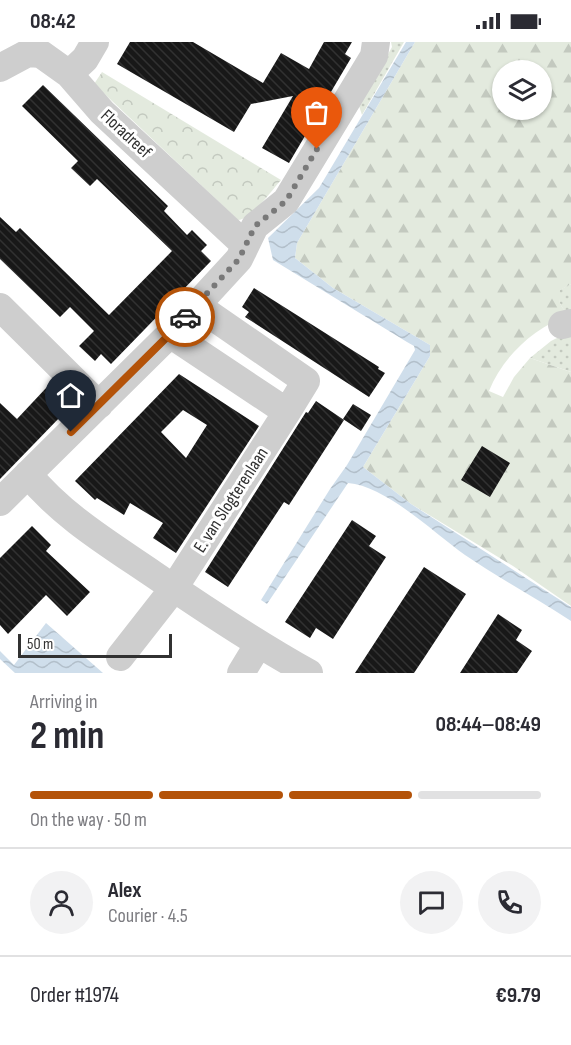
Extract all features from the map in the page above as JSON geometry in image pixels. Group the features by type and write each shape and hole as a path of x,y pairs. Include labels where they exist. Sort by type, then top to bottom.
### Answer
{"street":[{"path":"69,74 85,59 95,42"},
{"path":"0,502 170,334 239,259 255,226 286,201 374,56 376,42"},
{"name":"Floradreef","path":"0,68 28,53 41,54 69,74 102,112 244,245"},
{"name":"E. van Slogterenlaan","path":"120,657 174,588 306,381 196,305"},
{"path":"0,306 99,405"},
{"path":"170,334 287,412"},
{"path":"28,474 42,491 95,535 258,645 309,673"},
{"path":"241,673 258,645"}],"green space":[{"path":"391,42 404,42 362,115 359,106 392,47"},
{"path":"415,42 571,42 571,284 560,290 559,298 562,307 569,315 544,327 521,345 502,366 489,391 503,397 514,377 530,358 571,372 571,606 513,566 411,504 363,467 430,356 430,345 333,288 295,258 297,243"},
{"path":"102,72 281,180 255,210 238,220 94,84"},
{"path":"571,284 571,314 569,315 560,304 559,290"},
{"path":"571,331 571,372 530,358 551,341"}],"water":[{"path":"406,42 415,42 297,243 295,258 333,288 430,345 430,356 363,467 411,504 571,607 571,621 465,555 394,501 363,486 348,483 267,604 261,600 347,465 415,350 414,346 273,260 268,238 319,188"},
{"path":"46,623 103,673 15,673 0,659 0,651 14,665"}],"building":[{"path":"130,42 193,42 263,83 281,53 309,69 324,42 352,42 345,54 351,58 289,163 262,148 293,96 251,104 234,132 117,64"},
{"path":"43,85 168,206 164,211 187,235 192,230 207,245 201,251 211,261 111,364 101,354 95,361 79,346 94,331 70,307 60,317 0,259 0,217 16,232 20,228 109,315 172,251 97,179 90,186 71,168 78,161 22,106"},
{"path":"254,288 379,367 378,369 385,373 369,397 245,317 249,312 242,307"},
{"path":"179,374 259,426 176,553 153,538 163,523 130,503 124,515 97,498 95,500 75,481","holes":["183,410 207,425 186,458 161,432"]},
{"path":"47,387 59,398 52,405 62,415 0,479 0,403 17,419"},
{"path":"316,401 344,420 289,505 284,502 228,587 205,572 306,412 308,413"},
{"path":"353,404 371,415 361,431 343,419"},
{"path":"482,446 510,463 490,497 461,480"},
{"path":"352,520 376,536 369,546 386,557 333,639 316,628 310,638 285,622"},
{"path":"32,526 51,545 46,551 90,592 67,616 46,595 8,634 0,625 0,558"},
{"path":"424,567 466,594 414,673 355,673"},
{"path":"498,614 522,630 516,640 532,651 517,673 460,673"}],"way so far":[{"path":"185,317 239,259 255,226 286,201 317,149"}],"route":[{"path":"71,432 185,317"}]}
